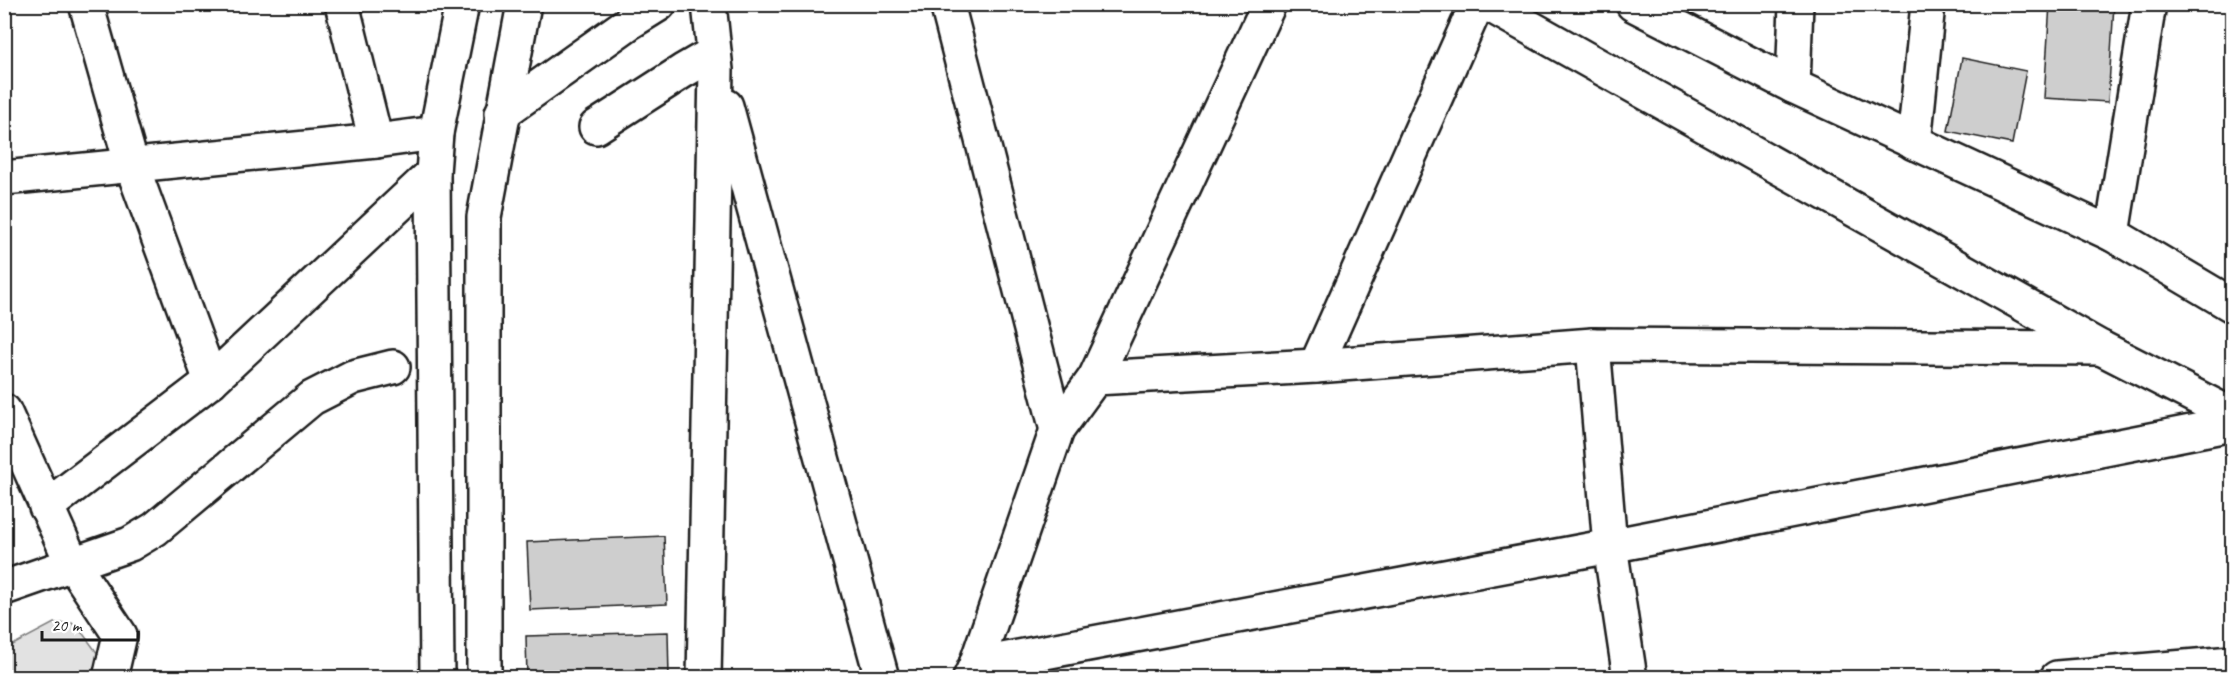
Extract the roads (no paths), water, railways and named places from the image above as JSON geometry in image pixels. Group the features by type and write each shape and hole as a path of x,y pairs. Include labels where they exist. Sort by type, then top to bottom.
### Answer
{"street":[{"path":"86,4 132,166 211,381"},
{"path":"342,4 376,141"},
{"path":"437,678 433,173 436,133 462,4"},
{"path":"484,678 484,217 524,4"},
{"path":"502,112 659,4"},
{"path":"704,678 715,61 709,4"},
{"path":"947,4 1057,430"},
{"path":"973,671 1057,430 1095,378 1269,4"},
{"path":"1316,366 1477,4"},
{"path":"1488,4 2101,348 2232,415"},
{"path":"1634,4 1792,86 2112,234 2232,305"},
{"path":"1792,86 1796,4"},
{"path":"1914,143 1928,4"},
{"path":"2112,234 2149,4"},
{"path":"596,128 683,71 715,61"},
{"path":"715,61 882,678"},
{"path":"4,178 436,133"},
{"path":"46,507 211,381 433,173"},
{"path":"1095,378 1316,366 1593,345 2101,348"},
{"path":"1593,345 1610,546 1630,678"},
{"path":"4,588 130,544 155,529 312,398 352,376 393,367"},
{"path":"4,411 72,563 120,635 110,678"},
{"path":"973,671 2232,424"},
{"path":"2057,678 2232,663"}]}
